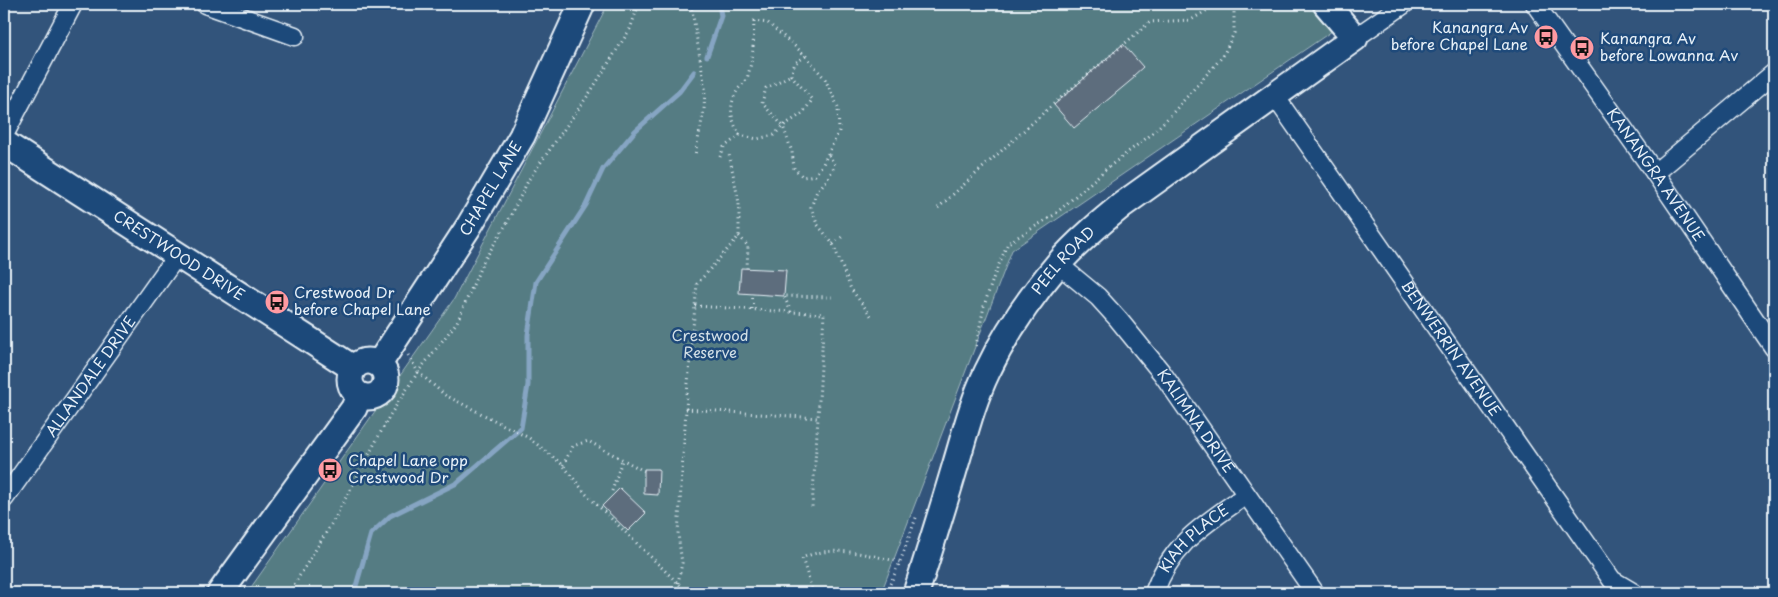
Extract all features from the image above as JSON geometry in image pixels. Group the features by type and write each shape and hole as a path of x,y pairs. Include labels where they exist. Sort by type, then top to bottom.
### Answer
{"street":[{"path":"4,136 73,4"},
{"path":"206,4 296,36"},
{"name":"CHAPEL LANE","path":"385,354 469,226 522,136 582,4"},
{"path":"1326,4 1355,38 1404,4"},
{"name":"KANANGRA AVENUE","path":"1535,4 1655,173 1774,348"},
{"name":"PEEL ROAD","path":"916,593 969,419 987,373 1008,335 1058,264 1087,234 1122,205 1355,38"},
{"path":"1655,173 1774,73"},
{"name":"BENWERRIN AVENUE","path":"1274,95 1612,580 1634,593"},
{"name":"CRESTWOOD DRIVE","path":"4,143 353,368"},
{"name":"ALLANDALE DRIVE","path":"4,499 178,254"},
{"name":"KALIMNA DRIVE","path":"1058,264 1098,297 1162,373 1315,593"},
{"path":"385,354 383,369 387,377 384,389 374,396 365,397 359,395 354,391 350,383 353,368 360,363 371,361 385,354"},
{"path":"220,593 354,408 359,395"},
{"name":"KIAH PLACE","path":"1154,593 1158,581 1172,556 1191,534 1246,495"}],"path":[{"path":"289,593 335,518 390,415 418,372 457,322 482,264 507,223 529,179 591,91 630,29 639,4"},
{"path":"691,4 705,88 704,110 695,155"},
{"path":"938,208 1057,101 1150,22 1191,20 1217,4"},
{"path":"1235,9 1240,4"},
{"path":"790,75 812,100 803,113 783,126 774,135 757,139 740,135 733,124 731,108 737,90 748,79 755,40 754,21 768,23 806,56 825,79 838,107 839,131 823,164 815,175 803,177 794,168 792,152 783,126 762,103 766,88 790,75 795,63 806,56"},
{"path":"720,156 724,148 740,135"},
{"path":"678,583 682,563 678,534 697,284 739,236 739,203 729,154"},
{"path":"828,154 835,165 827,180 817,191 811,207 817,224 833,244 851,289 872,317"},
{"path":"739,236 748,246 747,268"},
{"path":"833,244 842,237"},
{"path":"752,309 753,294"},
{"path":"791,312 784,296 832,297"},
{"path":"695,306 824,314 812,507"},
{"path":"385,354 408,355 418,372 445,394 527,438 563,465 586,494 688,593"},
{"path":"686,409 818,418"},
{"path":"563,465 573,446 588,442 644,471"},
{"path":"612,491 622,460"},
{"path":"812,593 802,558 814,553 837,552 900,562"}],"green space":[{"name":"Crestwood Reserve","path":"608,4 1317,4 1338,27 1012,250 881,593 247,593 454,299"}],"building":[{"path":"1123,44 1143,67 1133,76 1135,77 1074,128 1054,105"},
{"path":"741,268 786,270 784,296 739,293"},
{"path":"644,469 659,469 658,495 644,494"},
{"path":"620,488 646,513 628,531 602,506"}],"waterway":[{"path":"707,56 721,16 719,4"},
{"path":"354,593 371,534 390,516 457,483 521,428 528,385 528,335 536,282 586,205 603,169 635,131 679,92 694,72"}],"place":[{"name":"Kanangra Av before Chapel Lane","path":"1546,37"},
{"name":"Kanangra Av before Lowanna Av","path":"1582,48"},
{"name":"Crestwood Dr before Chapel Lane","path":"277,302"},
{"name":"Chapel Lane opp Crestwood Dr","path":"330,470"}]}
